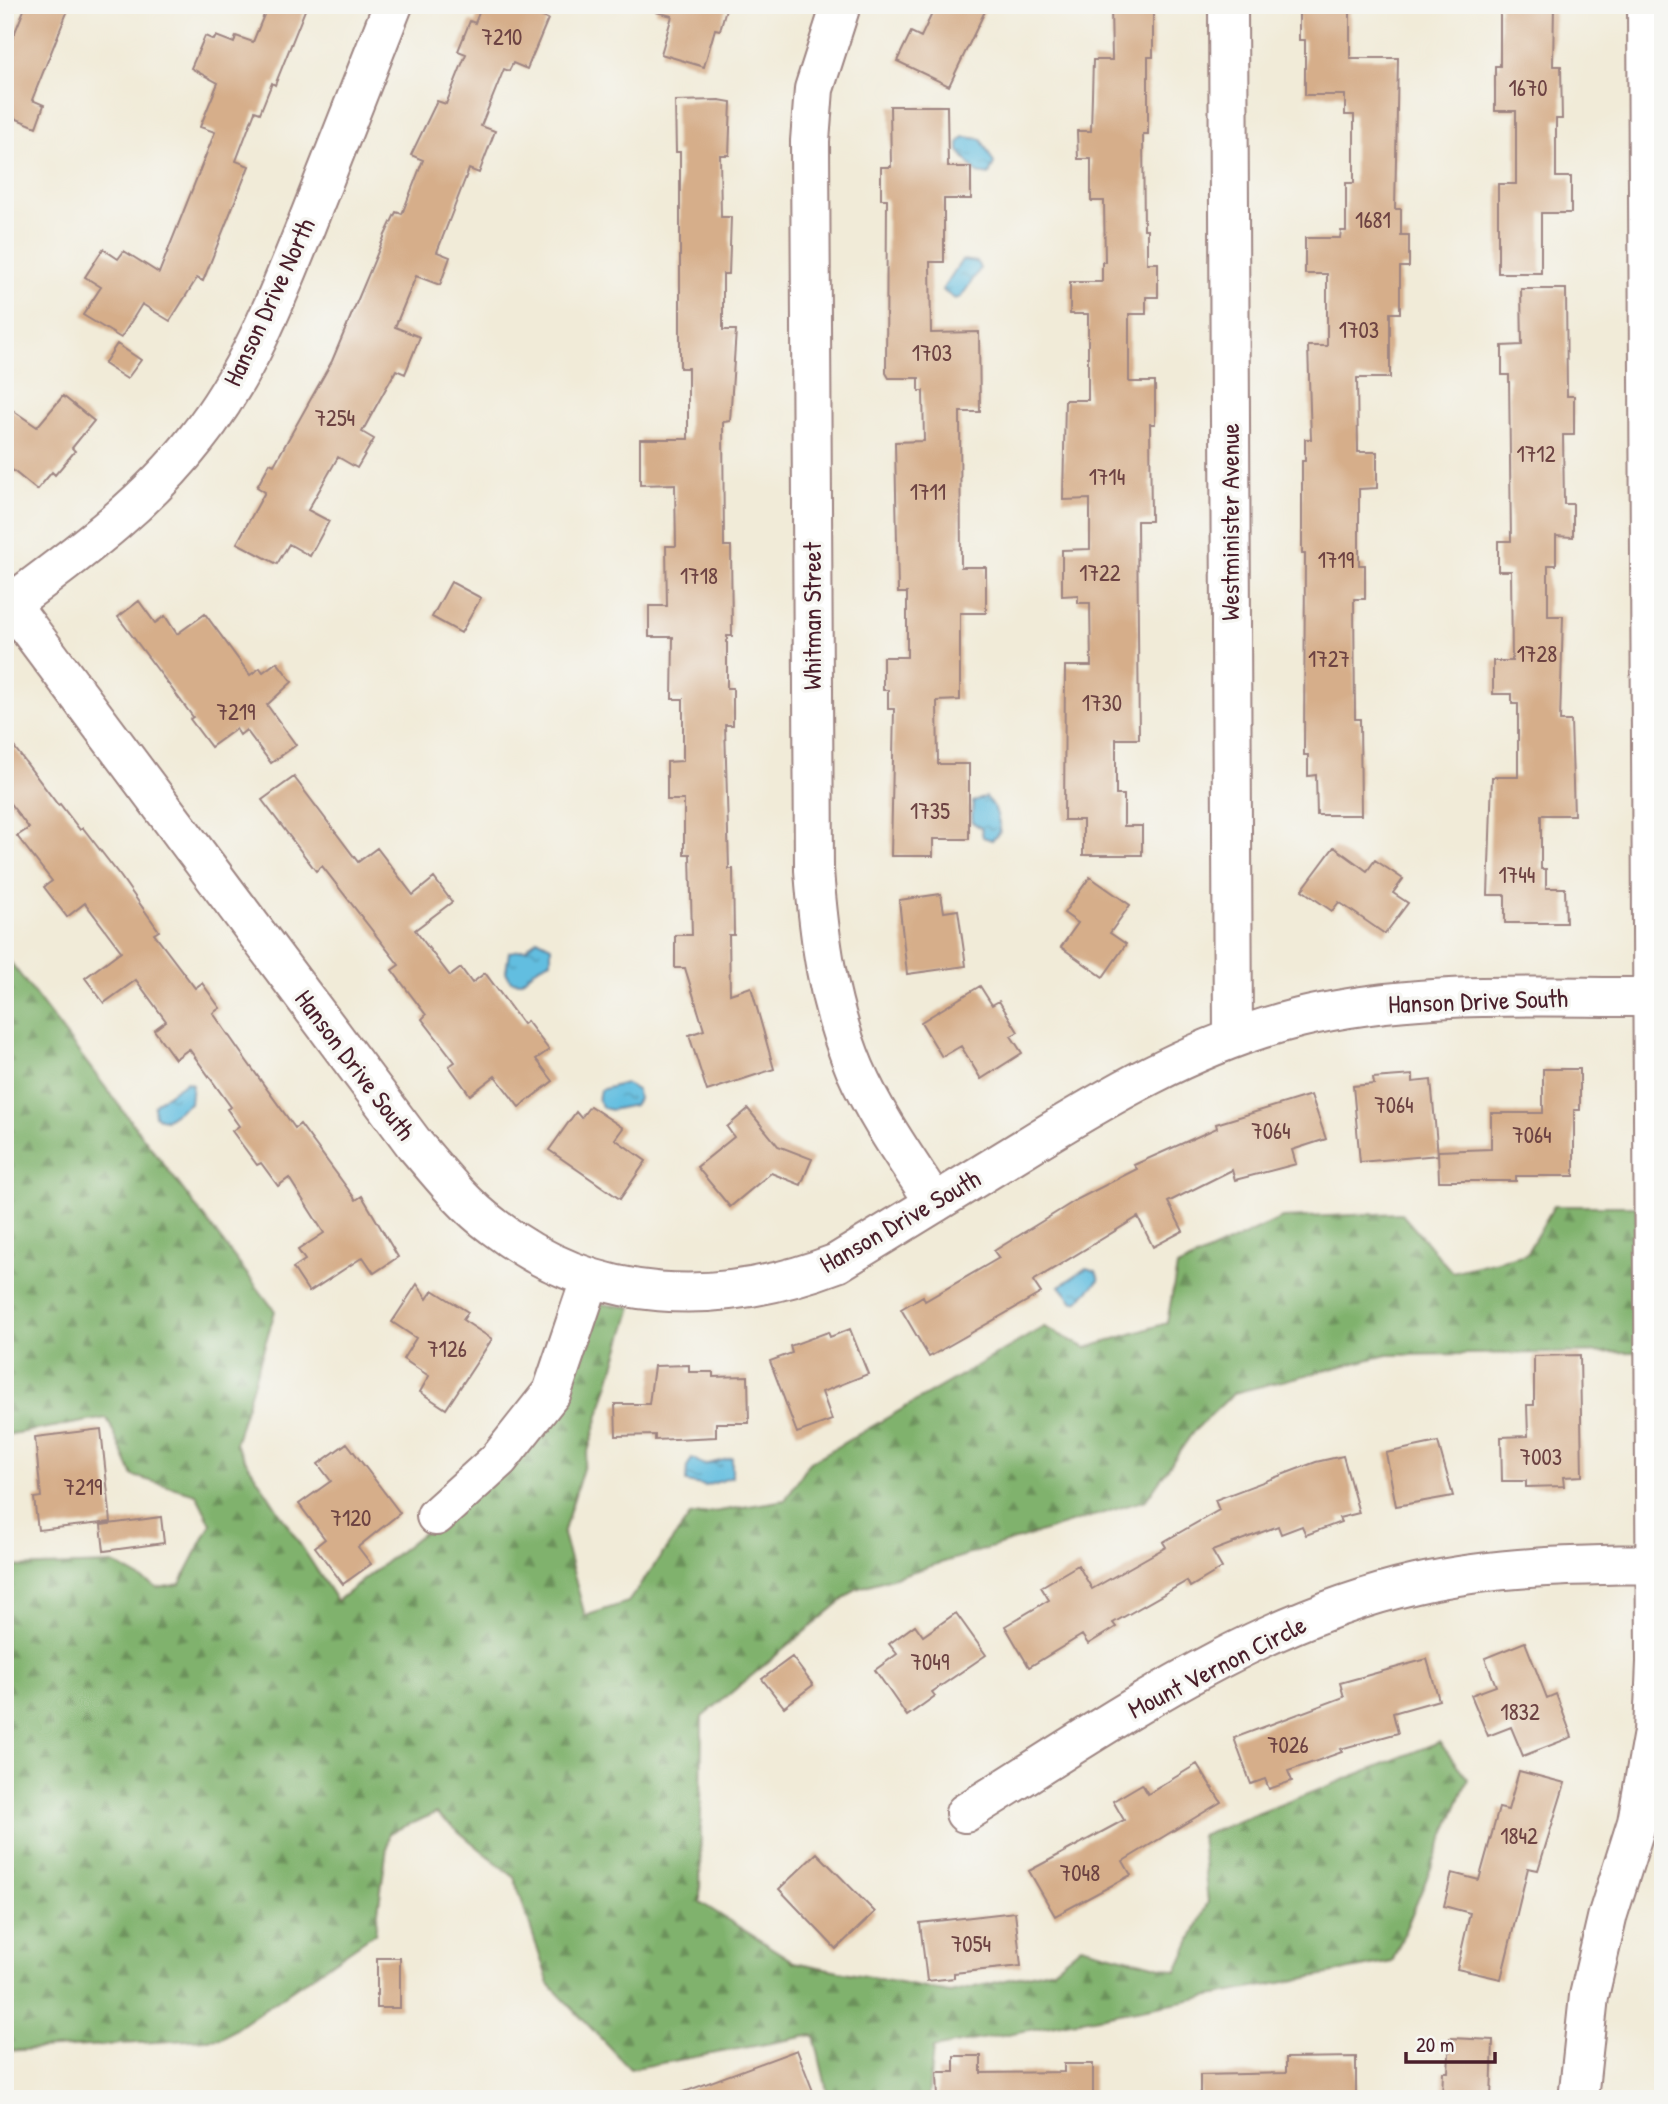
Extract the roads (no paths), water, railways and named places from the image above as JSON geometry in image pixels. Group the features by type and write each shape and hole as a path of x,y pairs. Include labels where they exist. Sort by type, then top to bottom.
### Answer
{"street":[{"name":"Hanson Drive North","path":"8,601 90,544 150,491 197,439 236,380 279,295 393,5"},
{"name":"Whitman Street","path":"841,5 814,89 810,141 814,870 818,933 832,1002 855,1068 878,1115 935,1203"},
{"name":"Westminister Avenue","path":"1228,5 1233,1038"},
{"path":"1578,2099 1589,1996 1608,1914 1637,1822 1653,1732 1657,1564 1658,997 1647,5"},
{"name":"Hanson Drive South","path":"8,601 415,1145 452,1188 493,1226 543,1257 590,1280 637,1289 695,1294 796,1279 837,1263 1095,1105 1164,1068 1233,1038 1299,1018 1442,998 1658,997"},
{"path":"436,1516 499,1459 552,1392 590,1280"},
{"name":"Mount Vernon Circle","path":"965,1813 1171,1685 1257,1640 1324,1612 1414,1585 1492,1570 1556,1565 1657,1564"}],"water":[{"path":"964,137 981,139 994,163 989,175 977,173 959,151 959,142"},
{"path":"962,260 977,262 980,269 961,297 955,299 942,290"},
{"path":"985,797 994,808 999,822 1000,832 992,840 983,837 981,828 972,822 973,802"},
{"path":"537,939 551,946 551,961 538,967 520,982 511,981 506,972 509,952 526,949"},
{"path":"186,1082 192,1084 190,1103 165,1120 155,1116 154,1106 157,1102"},
{"path":"625,1083 637,1090 638,1099 634,1105 611,1110 603,1108 598,1100 600,1090"},
{"path":"1086,1268 1096,1271 1099,1280 1078,1301 1073,1302 1060,1286"},
{"path":"692,1458 704,1465 732,1458 732,1477 706,1486 686,1482 687,1467"}]}
